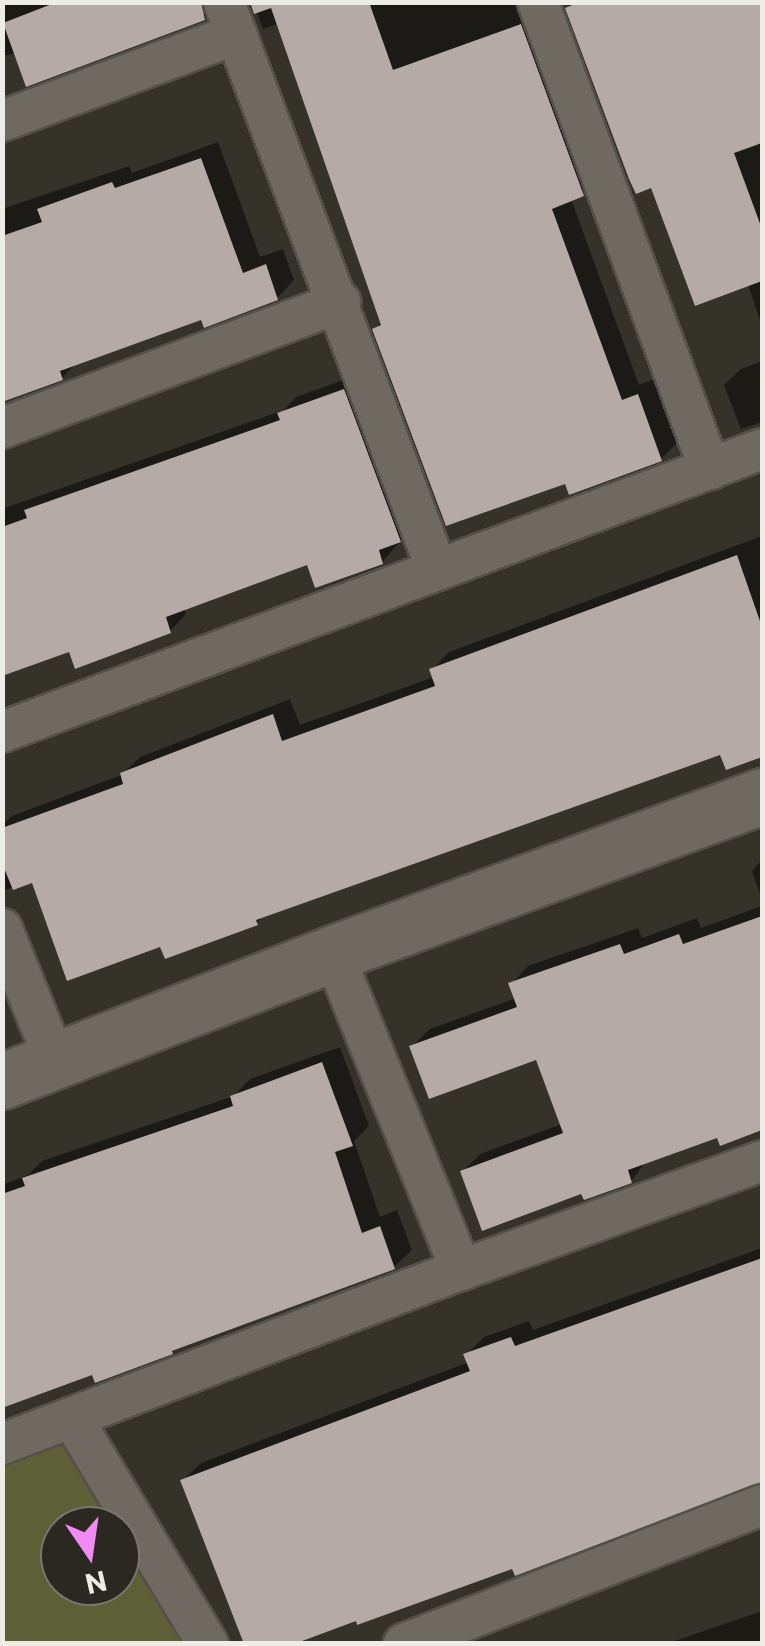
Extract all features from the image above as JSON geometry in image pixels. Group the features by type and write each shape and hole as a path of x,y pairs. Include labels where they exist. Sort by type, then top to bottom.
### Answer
{"street":[{"path":"538,2 710,469"},
{"path":"2,121 230,18 438,570"},
{"path":"2,428 340,302"},
{"path":"2,732 762,449"},
{"path":"2,1081 333,953 762,796"},
{"path":"2,928 55,1060"},
{"path":"333,953 461,1270"},
{"path":"2,1444 461,1270 762,1162"},
{"path":"72,1418 208,1644"},
{"path":"404,1644 762,1505"}],"green space":[{"path":"72,1418 125,1506 40,1506 40,1606 140,1606 140,1530 208,1643 3,1644 3,1444"}],"building":[{"path":"57,2 201,2 205,20 26,87 3,23"},
{"path":"250,2 369,2 393,70 521,24 584,196 552,209 622,400 638,394 662,461 569,495 565,484 446,526 372,329 381,325 271,8 254,14"},
{"path":"580,2 762,2 762,143 734,153 762,229 762,281 695,306 651,188 636,194 629,179 565,8"},
{"path":"201,158 243,273 266,264 278,300 204,328 201,320 60,371 63,380 2,402 2,236 42,222 37,209 112,182 115,188"},
{"path":"344,389 401,542 379,550 383,564 315,588 307,565 166,617 171,633 75,669 69,652 2,676 2,527 27,518 24,510 280,420 277,413"},
{"path":"737,555 762,627 762,757 726,770 720,755 256,920 258,925 165,959 160,947 67,981 32,883 13,890 2,863 2,828 123,784 120,773 273,714 282,741 435,686 429,669"},
{"path":"762,916 762,1130 720,1146 717,1138 628,1170 632,1183 584,1200 581,1194 482,1231 460,1171 563,1133 536,1060 429,1099 409,1046 517,1007 508,983 620,944 624,954 679,934 683,944"},
{"path":"322,1062 353,1146 335,1152 362,1233 380,1226 395,1269 95,1383 92,1375 2,1408 2,1194 25,1186 22,1178 233,1106 230,1096"},
{"path":"762,1258 762,1482 515,1576 512,1569 294,1644 244,1644 180,1480 470,1371 463,1354 511,1337 515,1346"}]}
